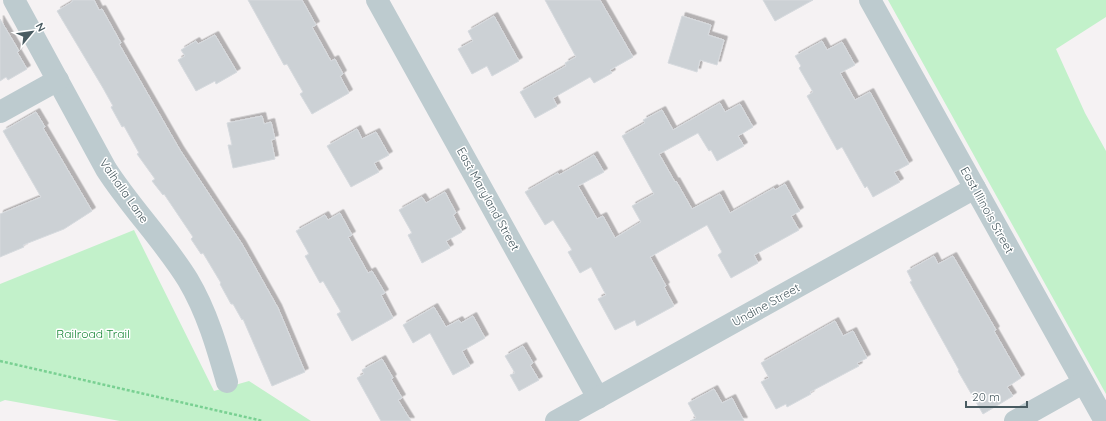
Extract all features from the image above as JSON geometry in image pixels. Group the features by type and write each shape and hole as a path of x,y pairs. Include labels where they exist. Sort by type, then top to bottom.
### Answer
{"street":[{"name":"Valhalla Lane","path":"14,0 116,184 176,262 197,296 213,335 227,382"},
{"name":"East Maryland Street","path":"377,0 598,398"},
{"name":"East Illinois Street","path":"870,0 1105,421"},
{"path":"0,112 58,80"},
{"name":"Undine Street","path":"556,421 975,188"},
{"path":"1015,421 1083,383"}],"path":[{"path":"0,361 262,421"}],"green space":[{"path":"888,0 1106,0 1106,17 1056,49 1085,113 1106,151 1106,394"},
{"name":"Railroad Trail","path":"134,230 214,391 249,381 311,421 120,421 5,400 0,402 0,284"}],"building":[{"path":"73,0 94,0 99,10 102,9 121,43 119,44 180,150 242,244 278,308 305,372 272,386 243,319 242,320 233,304 231,304 220,284 221,283 203,253 201,254 191,239 193,237 164,194 163,195 152,181 155,179 137,154 139,153 124,126 122,127 103,88 57,11"},
{"path":"248,0 302,0 316,25 312,27 331,61 335,59 343,74 340,76 349,93 312,114 300,94 303,92 287,64 284,65"},
{"path":"545,0 600,0 633,57 610,70 612,73 594,83 590,77 553,98 557,106 535,118 520,92 566,66 565,63 576,57"},
{"path":"763,0 813,0 775,21"},
{"path":"494,16 519,61 492,76 487,66 472,74 458,49 473,41 468,31"},
{"path":"682,16 711,25 708,35 724,40 717,65 700,60 697,72 668,63"},
{"path":"0,19 19,51 17,52 27,69 8,80 6,77 0,81"},
{"path":"215,35 237,72 216,84 215,81 196,91 178,60 185,56 181,50 196,41 198,44"},
{"path":"822,41 827,50 842,42 855,65 840,73 855,100 870,92 909,164 894,172 900,182 873,197 867,186 865,188 842,147 837,150 807,96 813,92 799,68 801,66 795,56"},
{"path":"720,103 725,112 740,104 753,127 738,136 744,146 717,161 711,150 709,151 698,133 659,154 675,182 676,181 692,209 720,194 730,213 774,188 775,190 785,184 800,211 791,216 799,230 754,255 758,263 731,278 718,255 722,252 707,225 650,257 666,286 664,287 674,306 637,326 635,320 615,330 598,299 606,295 591,267 580,273 568,252 572,250 553,220 545,225 525,192 594,155 604,172 578,186 597,219 603,216 615,238 641,222 632,206 654,194 622,136 645,123 643,120 662,110 673,130"},
{"path":"36,112 45,127 43,128 92,211 64,229 23,245 24,247 0,257 0,214 41,197 3,131"},
{"path":"262,116 264,124 271,122 275,139 271,140 275,159 233,168 228,145 232,145 227,123"},
{"path":"357,129 362,139 376,132 389,155 374,163 379,172 351,187 327,146"},
{"path":"445,192 456,213 453,215 462,232 446,241 450,248 422,263 408,235 412,233 399,210 422,197 426,203"},
{"path":"340,213 352,235 348,237 368,273 372,271 385,293 381,295 393,318 352,341 337,314 341,312 323,281 320,283 305,256 309,254 296,231 325,215 328,220"},
{"path":"934,256 938,264 953,256 996,330 994,331 1021,378 1007,387 1013,396 983,414 910,282 912,281 907,271"},
{"path":"434,307 446,327 459,320 461,323 473,316 485,338 462,351 470,366 453,375 430,333 413,343 403,325"},
{"path":"835,321 843,336 853,331 867,358 857,363 859,366 810,392 811,394 787,407 786,404 776,409 761,382 769,378 761,363"},
{"path":"523,346 533,363 530,365 539,380 519,391 510,375 515,373 505,356"},
{"path":"382,359 402,398 398,400 411,421 381,421 357,378 364,374 362,370"},
{"path":"714,389 722,403 732,398 744,421 690,421 696,418 688,403"}]}
